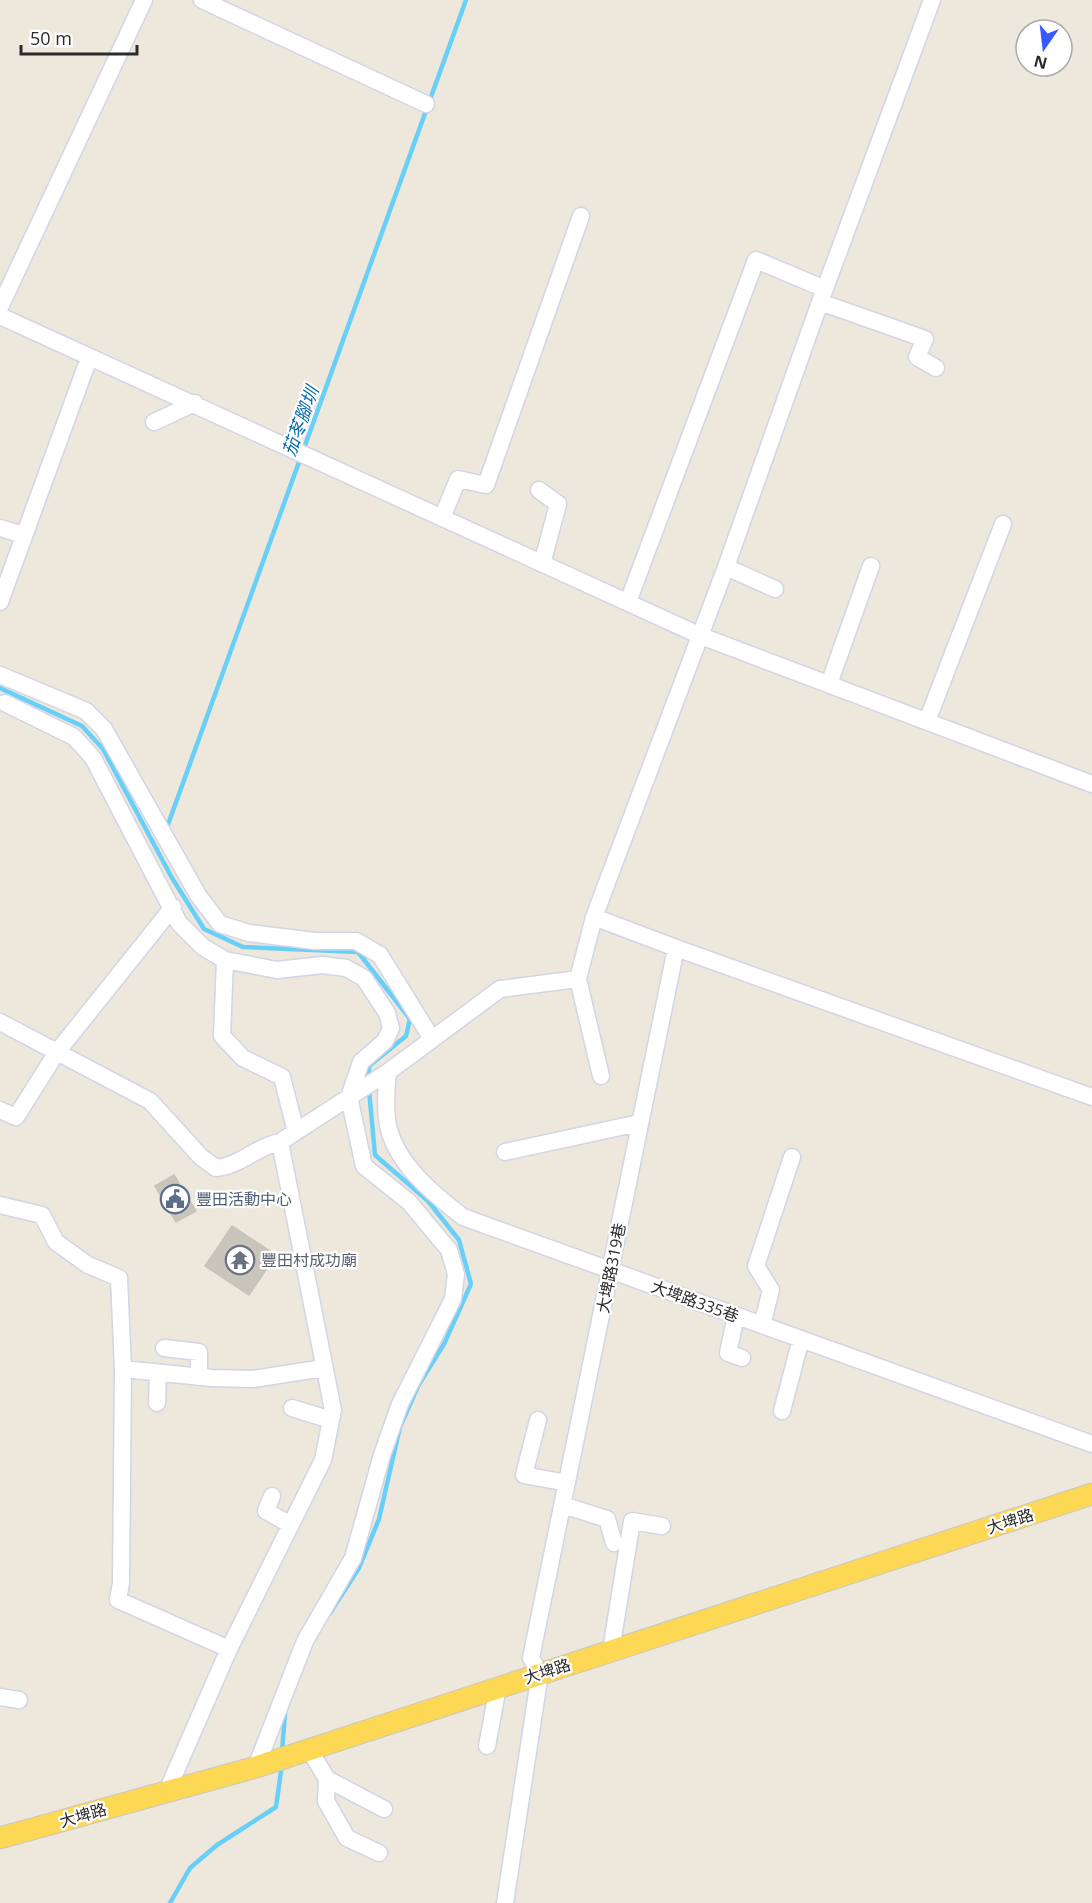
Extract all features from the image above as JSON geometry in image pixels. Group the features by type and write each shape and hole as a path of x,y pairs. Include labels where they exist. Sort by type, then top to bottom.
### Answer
{"main road":[{"name":"大埤路","path":"0,1838 256,1767 1092,1494"}],"street":[{"path":"0,307 144,0"},
{"path":"202,0 426,104"},
{"path":"601,1076 578,979 594,917 701,636 822,295 932,0"},
{"path":"442,518 458,479 486,485 581,216"},
{"path":"628,602 756,260 822,295 925,339 916,357 936,368"},
{"path":"0,316 89,358 195,403 701,636 1092,784"},
{"path":"0,602 89,358"},
{"path":"154,422 195,403"},
{"path":"539,490 558,504 542,564"},
{"path":"927,722 1003,524"},
{"path":"0,528 24,535"},
{"path":"829,684 871,566"},
{"path":"726,567 775,589"},
{"path":"0,675 86,711 104,729 198,895 220,924 249,933 315,941 356,941 380,954 432,1039"},
{"path":"2,708 74,737 93,758 179,923 203,946 225,960 277,970 322,966 346,968 364,978 387,1013 391,1028 385,1041 361,1062 349,1097 364,1166 409,1202 449,1250 456,1274 453,1299 400,1404 382,1455 353,1558 305,1641 256,1767"},
{"path":"0,1110 16,1117 57,1052 172,907"},
{"path":"594,917 1092,1097"},
{"name":"大埤路319巷","path":"540,1673 531,1658 676,948"},
{"path":"225,960 222,1036 243,1058 282,1077 296,1132"},
{"path":"0,1022 150,1101 201,1157 216,1168 228,1167 296,1132 388,1072 500,989 578,979"},
{"name":"大埤路335巷","path":"388,1072 386,1090 390,1132 407,1164 438,1198 463,1217 1092,1444"},
{"path":"505,1152 639,1123"},
{"path":"167,1791 229,1649 323,1460 333,1410 280,1142"},
{"path":"762,1325 771,1290 756,1266 792,1157"},
{"path":"0,1205 42,1215 56,1242 88,1265 119,1278 123,1369 121,1583 118,1600 229,1649"},
{"path":"736,1316 728,1353 742,1358"},
{"path":"782,1411 801,1339"},
{"path":"164,1348 199,1352 199,1377"},
{"path":"123,1369 199,1377 253,1379 324,1368"},
{"path":"157,1403 158,1372"},
{"path":"292,1408 331,1420"},
{"path":"538,1420 524,1475 567,1483"},
{"path":"272,1496 266,1511 291,1525"},
{"path":"563,1505 607,1519 614,1543"},
{"path":"611,1650 632,1521 662,1526"},
{"path":"505,1903 540,1673"},
{"path":"487,1746 498,1687"},
{"path":"0,1697 19,1700"},
{"path":"309,1749 327,1779 384,1809"},
{"path":"327,1779 326,1801 346,1838 379,1853"}],"building":[{"name":"豐田活動中心","path":"174,1175 196,1211 176,1222 155,1186"},
{"name":"豐田村成功廟","path":"232,1226 276,1255 249,1295 205,1266"}],"waterway":[{"name":"茄苳腳圳","path":"166,830 466,0"},
{"path":"0,688 82,726 103,749 172,878 204,929 243,947 358,952 410,1019 406,1036 369,1066 369,1079"},
{"path":"330,1613 359,1568 379,1519 400,1427 418,1386 444,1344 471,1284 459,1240 428,1201 375,1155 369,1090"},
{"path":"282,1752 285,1713"},
{"path":"170,1903 190,1868 217,1845 276,1807 282,1764"}],"place":[{"name":"豐田活動中心","path":"175,1199"},
{"name":"豐田村成功廟","path":"240,1260"}]}
